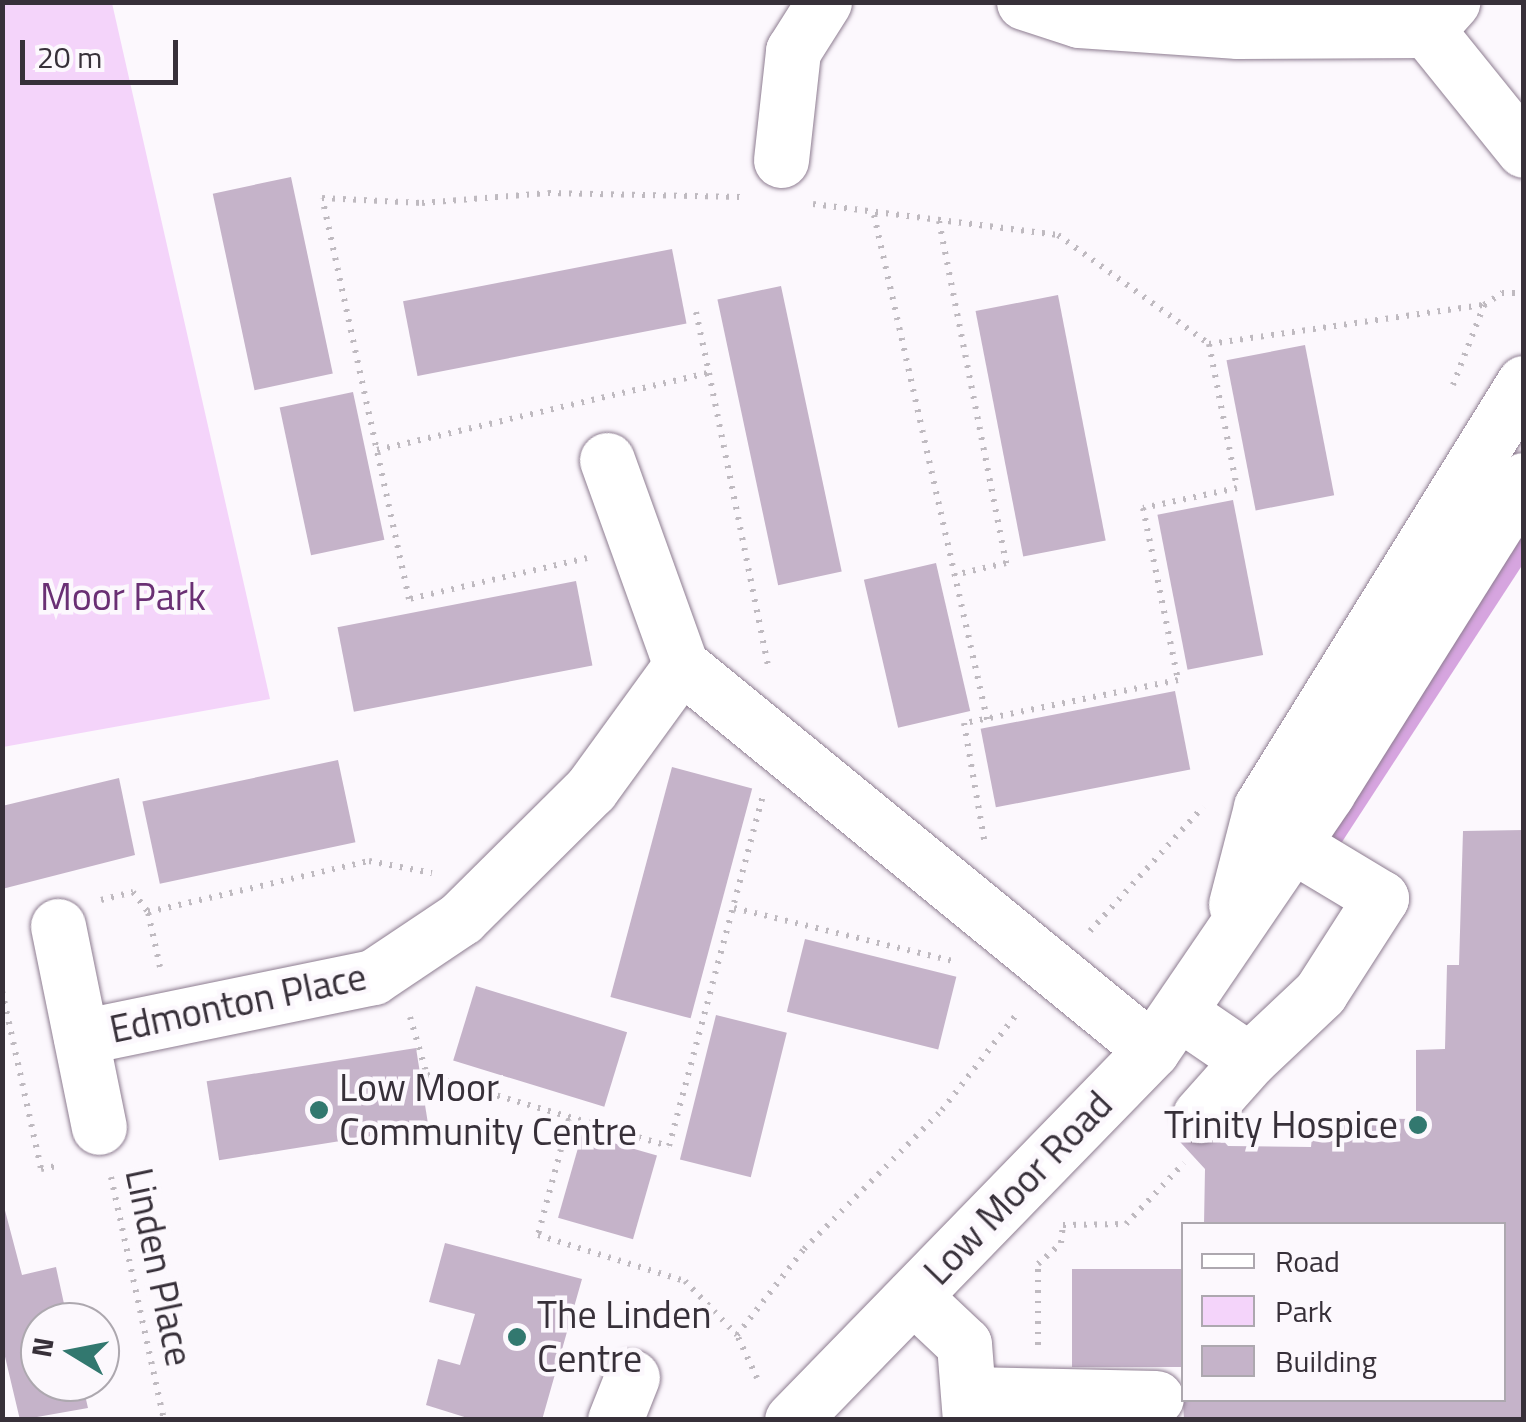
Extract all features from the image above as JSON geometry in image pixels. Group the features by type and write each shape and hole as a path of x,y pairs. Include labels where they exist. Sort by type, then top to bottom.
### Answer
{"street":[{"path":"779,187 793,51 824,2"},
{"path":"1024,2 1079,20 1238,30 1439,16 1524,150"},
{"name":"Low Moor Road","path":"1274,834 1260,807 1524,383"},
{"path":"607,460 634,547 682,665 1019,940 1166,1031 1249,1060"},
{"name":"Low Moor Road","path":"776,1403 914,1296 1166,1031 1227,941 1274,834 1524,480"},
{"name":"Edmonton Place","path":"82,1037 374,977 461,918 591,790 682,665"},
{"path":"1196,1134 1249,1060 1320,992 1381,898 1274,834"},
{"name":"Edmonton Place","path":"58,926 100,1127"},
{"path":"914,1296 964,1344 970,1407 1038,1395 1156,1398"}],"path":[{"path":"634,547 409,599 322,198 422,203 779,187 874,215 1058,235 1209,344 1237,488 1144,508 1178,680 964,723 985,837 1019,940 942,1110 804,1249 738,1336"},
{"path":"874,215 986,719"},
{"path":"939,221 1006,563 954,576"},
{"path":"1209,344 1484,305"},
{"path":"696,312 709,373"},
{"path":"394,963 427,1074 669,1146 777,740"},
{"path":"170,1018 148,912 369,861 494,884"},
{"path":"734,908 971,965 1019,940"},
{"path":"569,1119 538,1235 685,1281 738,1336 776,1403"},
{"name":"Linden Place","path":"100,1127 164,1420"},
{"path":"1038,1395 1038,1264 1061,1244 1062,1225 1126,1224 1196,1134"}],"green space":[{"name":"Moor Park","path":"3,2 112,3 270,699 3,747"}],"shaded area":[{"path":"1523,480 1523,564 1340,845 1307,823"}],"building":[{"path":"291,177 333,374 255,390 213,194"},
{"path":"672,249 687,324 418,376 403,301"},
{"path":"781,286 842,572 778,585 717,300"},
{"path":"1058,295 1106,540 1023,556 976,311"},
{"path":"1305,345 1334,495 1256,510 1226,360"},
{"path":"353,392 384,540 311,555 280,408"},
{"path":"1233,500 1263,655 1188,670 1157,515"},
{"path":"936,563 970,711 898,728 864,580"},
{"path":"576,581 592,665 354,712 337,627"},
{"path":"1175,691 1190,770 996,807 981,729"},
{"path":"338,760 355,842 160,884 142,802"},
{"path":"672,767 752,788 691,1018 610,997"},
{"path":"119,778 135,855 2,889 2,806"},
{"name":"Trinity Hospice","path":"1524,830 1524,1420 1184,1420 1183,1402 1506,1402 1506,1222 1204,1222 1205,1169 1170,1131 1193,1106 1228,1146 1311,1147 1314,1118 1416,1119 1416,1050 1445,1049 1447,965 1459,965 1463,831"},
{"path":"805,939 956,977 938,1050 787,1012"},
{"path":"476,986 627,1032 604,1107 453,1061"},
{"path":"716,1015 787,1033 751,1177 680,1160"},
{"name":"Low Moor Community Centre","path":"416,1048 429,1127 219,1160 207,1081"},
{"path":"582,1134 657,1155 633,1239 558,1218"},
{"path":"2,1199 22,1275 56,1267 64,1302 20,1302 20,1402 87,1402 88,1408 20,1420 2,1344"},
{"name":"The Linden Centre","path":"445,1243 582,1279 542,1420 474,1420 426,1405 438,1359 460,1365 475,1314 429,1302"},
{"path":"1072,1269 1181,1269 1181,1367 1072,1367"}],"place":[{"name":"Low Moor Community Centre","path":"319,1110"},
{"name":"Trinity Hospice","path":"1418,1125"},
{"name":"The Linden Centre","path":"517,1337"}]}
